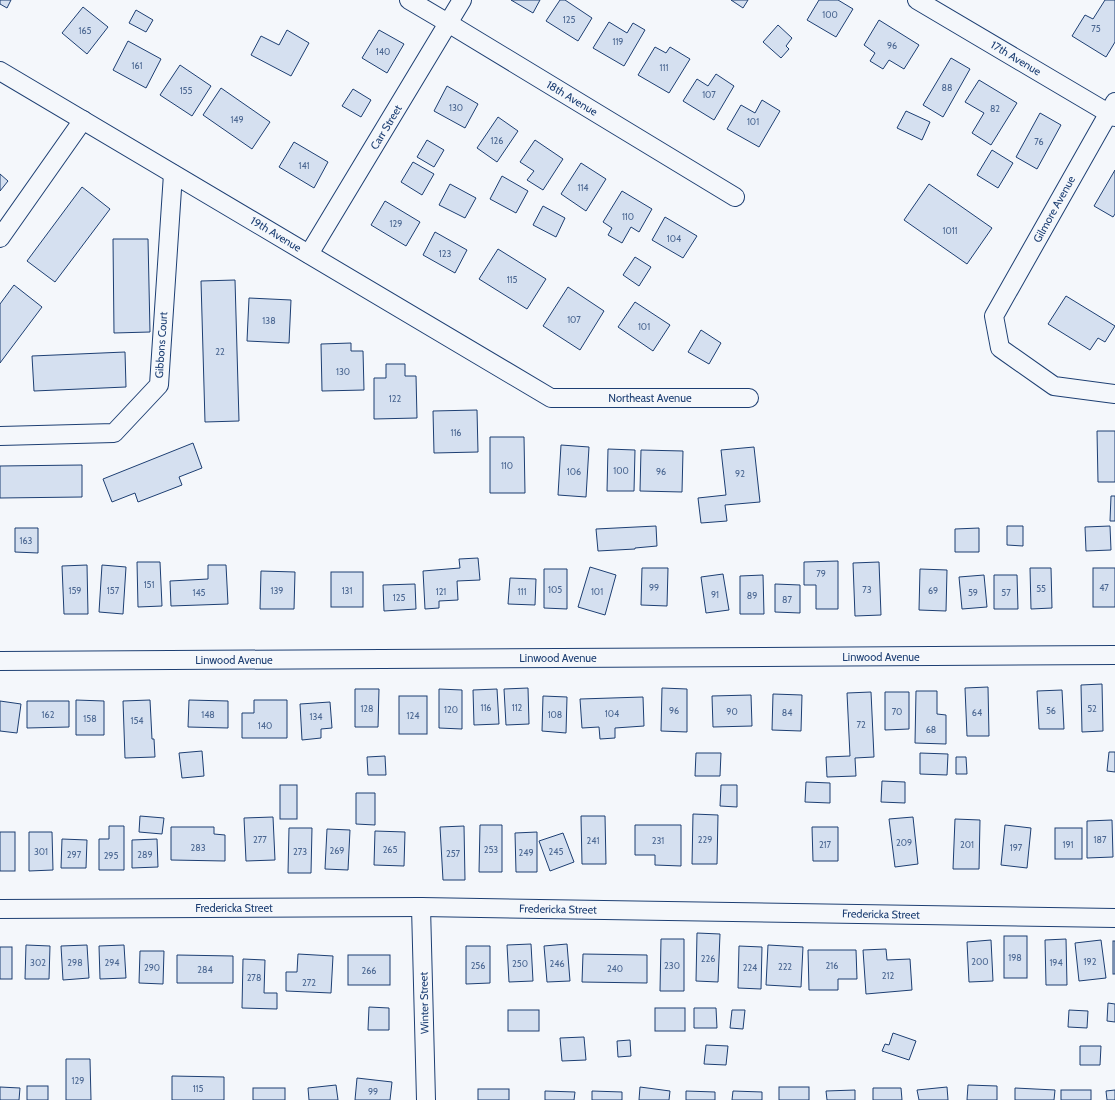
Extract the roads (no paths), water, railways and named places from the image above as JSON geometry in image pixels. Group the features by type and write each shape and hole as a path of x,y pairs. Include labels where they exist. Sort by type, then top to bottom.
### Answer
{"street":[{"name":"18th Avenue","path":"408,0 735,197"},
{"name":"Carr Street","path":"310,254 462,0"},
{"name":"17th Avenue","path":"917,0 1113,111"},
{"name":"19th Avenue","path":"0,71 551,398"},
{"name":"Gilmore Avenue","path":"1113,111 994,316 1000,348 1054,386 1115,394"},
{"path":"0,238 83,120"},
{"name":"Gibbons Court","path":"0,436 114,433 159,385 173,174"},
{"name":"Northeast Avenue","path":"551,398 749,398"},
{"name":"Linwood Avenue","path":"0,661 1115,655"},
{"name":"Fredericka Street","path":"0,909 422,907 1115,918"},
{"name":"Winter Street","path":"422,907 426,1100"}]}
